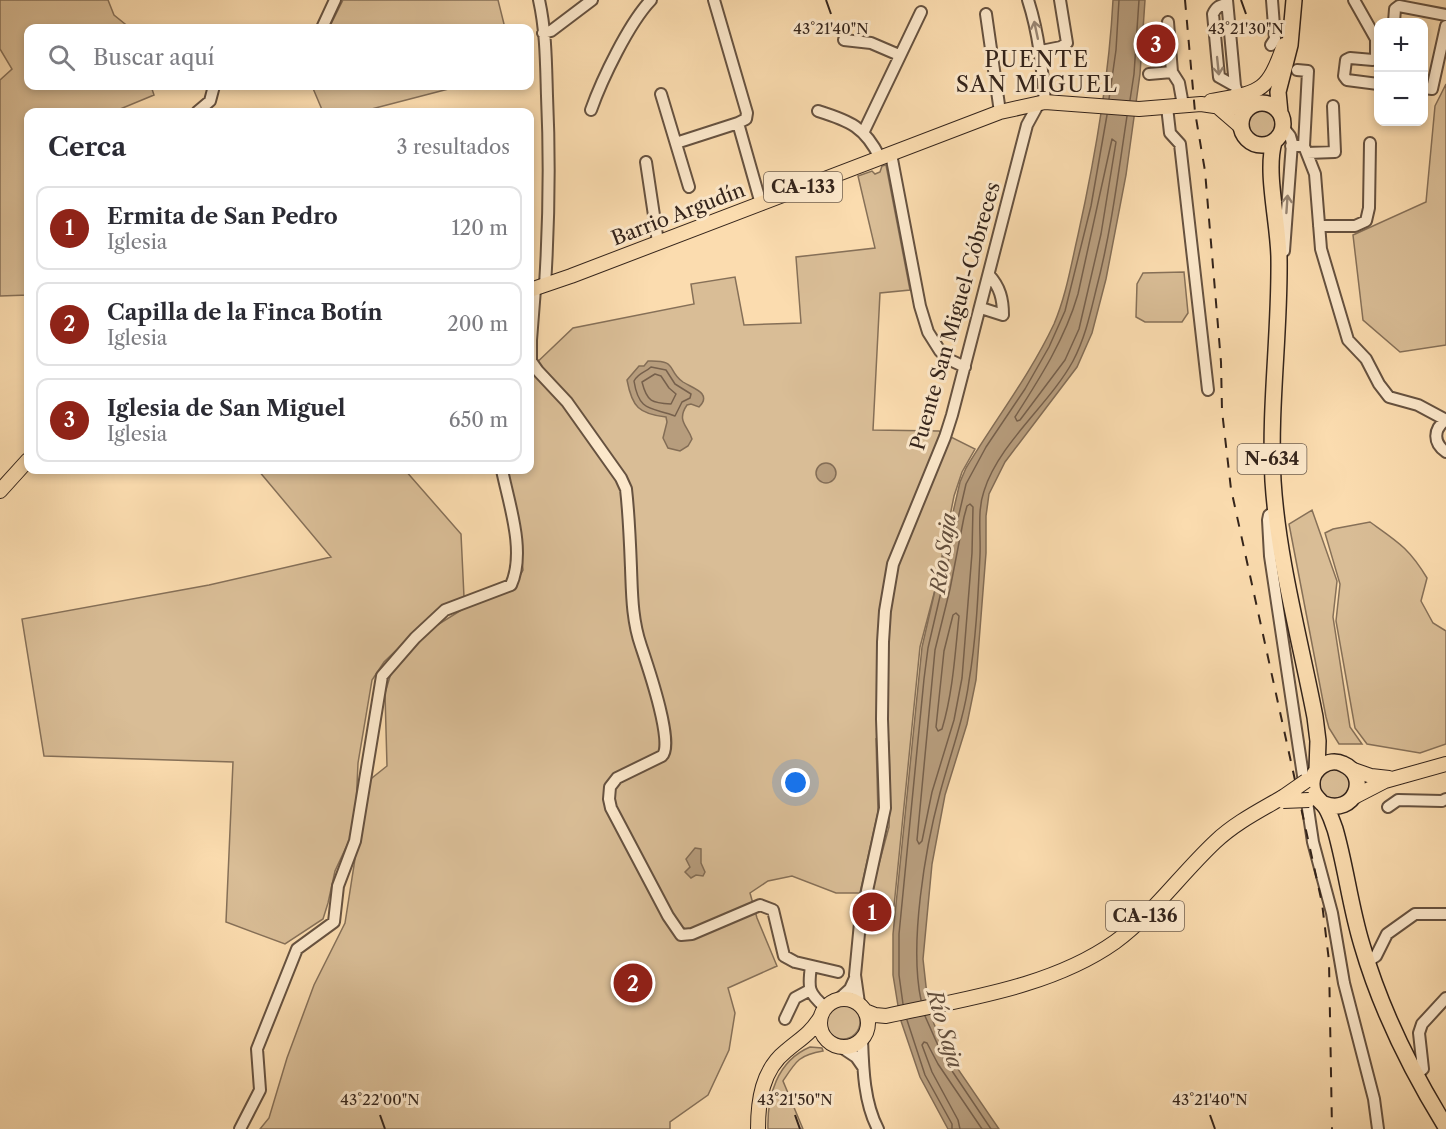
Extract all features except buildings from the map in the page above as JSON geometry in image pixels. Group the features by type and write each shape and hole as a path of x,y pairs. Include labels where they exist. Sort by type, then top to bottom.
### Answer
{"highway":[{"path":"1281,120 1277,97 1290,45 1294,8"},
{"path":"1246,105 1271,93 1281,76"},
{"path":"1246,105 1272,105 1281,120"},
{"name":"N-634","path":"1246,105 1245,138 1257,145 1267,164 1274,198"},
{"name":"N-634","path":"1281,120 1280,135 1274,142 1271,162 1278,240 1279,284 1272,456 1276,511 1318,741 1312,789 1317,801 1334,826 1367,962 1416,1074 1446,1127"},
{"path":"1257,145 1264,146 1274,142"},
{"name":"N-634","path":"1315,717 1326,744 1357,783 1341,822 1340,850"},
{"path":"1312,775 1326,763 1345,766"},
{"path":"1317,801 1335,807 1350,800"}],"main road":[{"path":"1201,104 1246,105 1272,76 1294,8"},
{"name":"Barrio Argudín","path":"536,288 1000,112 1042,103 1139,109 1167,107"},
{"name":"CA-133","path":"1167,107 1201,104 1216,106 1232,117 1246,105"},
{"path":"0,490 24,464"},
{"path":"1350,800 1369,788 1394,778 1446,764"},
{"path":"1345,766 1371,776 1394,778"},
{"name":"CA-136","path":"842,1047 855,1045 866,1021 993,992 1062,971 1086,960 1114,942 1143,918 1215,842 1246,818 1279,800 1312,775"},
{"name":"CA-136","path":"1279,800 1317,801"},
{"path":"840,999 853,1000 866,1021"},
{"name":"Puente San Miguel-Cóbreces","path":"823,1012 834,1000 840,999"},
{"path":"759,1129 759,1105 765,1079 781,1055 801,1041 823,1012"},
{"path":"823,1012 822,1033 828,1041"},
{"path":"801,1041 808,1039 828,1041 842,1047"}],"street":[{"path":"324,24 335,0"},
{"path":"534,309 550,159 539,0"},
{"path":"543,33 551,31 592,0"},
{"path":"591,110 596,95 622,45 644,7 651,0"},
{"path":"676,143 747,119 714,0"},
{"path":"1041,51 1061,47 1067,43 1060,0"},
{"path":"1271,45 1275,39 1272,0"},
{"path":"1354,0 1374,34"},
{"path":"1031,1 1041,51 1042,103"},
{"path":"1227,2 1246,105"},
{"path":"1394,18 1395,9 1399,6 1446,15"},
{"path":"864,131 921,12"},
{"path":"986,14 1000,112"},
{"path":"1168,22 1172,72 1179,83 1183,105"},
{"path":"1428,88 1432,89 1446,26"},
{"path":"844,39 870,43 899,55"},
{"path":"1374,59 1350,58 1346,60 1344,76 1347,80 1374,83"},
{"path":"1297,70 1308,71 1306,149 1315,174 1321,249 1348,340 1366,359 1379,384 1389,397 1418,405 1446,420 1438,427 1435,437 1439,447 1446,452"},
{"path":"1149,74 1172,72"},
{"path":"202,108 210,101 213,90"},
{"path":"662,94 689,187"},
{"name":"Puente San Miguel-Cóbreces","path":"840,999 852,984 855,975 862,908 885,808 882,719 883,642 892,564 945,437 981,308 1027,125 1042,103"},
{"path":"1291,146 1335,152 1333,106"},
{"path":"1167,107 1170,133 1180,144 1208,390"},
{"path":"1019,108 1027,125"},
{"path":"818,111 838,117 864,131 886,156 928,332 940,351 950,360 965,367"},
{"path":"1279,284 1285,238 1291,146 1290,136 1281,120"},
{"path":"738,123 761,204"},
{"path":"1319,225 1355,226 1366,221 1369,208 1370,143"},
{"path":"646,162 658,242"},
{"path":"981,308 1003,315 1000,293 996,283 989,275"},
{"path":"534,366 567,402 621,478 626,489 632,604 638,636 662,715 667,746 666,753 662,756 617,778 610,787 611,808 668,916 681,935 692,934 760,905 772,910 784,956 795,962 838,972"},
{"path":"240,1129 260,1090 257,1049 297,949 334,922 338,886 355,841 382,676 415,638 445,610 512,585 517,573 517,548 503,474"},
{"path":"1276,511 1269,514 1268,520 1270,556 1313,842 1332,912 1344,983 1374,1099 1378,1129"},
{"path":"1388,807 1398,800 1442,801 1446,799"},
{"path":"1367,962 1376,956 1387,933 1415,914 1446,914"},
{"path":"812,966 810,990 823,1012"},
{"name":"Puente San Miguel-Cóbreces","path":"855,975 866,1021 864,1068 871,1112 878,1129"},
{"path":"785,1019 795,998 810,990"},
{"path":"1416,1074 1424,1069 1419,1033 1422,1024 1446,998"},
{"path":"842,1047 856,1057 864,1068"}],"shaded area":[{"path":"0,0 108,0 114,15 125,24 24,24 24,90 152,90 154,95 123,108 24,108 24,295 0,296 0,80 12,69 0,49"},
{"path":"343,0 498,0 504,24 331,24"},
{"path":"1446,84 1446,345 1400,352 1363,320 1353,235 1426,202 1435,106"},
{"path":"314,90 445,90 375,108 321,108"},
{"path":"1261,110 1271,114 1275,124 1271,134 1261,138 1251,134 1247,124 1251,114"},
{"path":"886,165 910,290 880,293 873,430 939,431 975,449 962,472 954,496 936,586 920,647 894,906 870,897 889,827 889,742 876,739 878,812 860,893 836,893 792,876 768,881 750,893 757,918 777,966 728,988 735,1013 729,1050 708,1095 670,1122 670,1129 260,1129 269,1118 287,1058 314,985 345,923 367,782 387,766 385,693 392,670 434,627 479,599 513,588 523,570 520,540 506,474 534,474 534,365 573,328 694,304 691,284 735,277 744,325 801,323 796,257 875,248 858,176 872,171 875,174 880,172 882,166"},
{"path":"1184,272 1188,313 1182,322 1145,322 1136,317 1137,284 1143,273"},
{"path":"261,474 408,474 461,534 464,597 441,607 384,662 372,680 358,763 355,828 335,871 323,919 285,944 226,922 233,762 44,756 22,619 209,585 331,557"},
{"path":"1312,510 1337,581 1333,617 1350,727 1362,744 1339,744 1329,728 1326,717 1289,524"},
{"path":"1370,522 1402,546 1421,568 1427,578 1421,601 1433,623 1446,631 1446,744 1420,753 1367,744 1355,728 1336,621 1340,584 1325,533 1333,529"},
{"path":"1335,766 1350,775 1350,793 1335,802 1319,794 1317,778"},
{"path":"843,1005 855,1010 860,1022 855,1034 843,1039 831,1034 826,1022 831,1010"},
{"path":"810,1047 822,1048 823,1051 799,1060 783,1081 803,1129 768,1129 772,1092 776,1081 789,1061"}],"water":[{"path":"1113,0 1145,0 1140,74 1126,175 1106,279 1092,333 1077,367 1005,462 989,494 976,680 967,724 945,795 932,864 923,959 928,1004 934,1024 949,1056 999,1129 948,1129 920,1077 900,1018 893,975 893,934 922,647 960,482 966,468 1045,343 1062,302 1078,235 1105,89"},
{"path":"648,361 668,364 678,378 700,392 704,398 699,407 687,405 684,411 684,423 692,439 688,446 680,451 668,448 663,438 666,417 643,411 638,408 631,397 627,380 639,366 644,366"},
{"path":"826,463 833,466 836,473 833,480 826,483 819,480 816,473 819,466"},
{"path":"695,848 701,849 701,863 705,872 703,876 696,875 691,878 685,872 690,867 686,859"}],"railway":[{"path":"1185,0 1195,112 1205,171 1221,362 1222,411 1231,489 1322,903 1329,961 1332,1129"}],"place":[{"name":"Iglesia de San Miguel","path":"1156,44"},
{"name":"Ermita de San Pedro","path":"872,912"},
{"name":"Capilla de la Finca Botín","path":"633,983"}],"district":[{"name":"PUENTE SAN MIGUEL","path":"1037,72"}],"water label":[{"name":"Río Saja","path":"943,553"},
{"name":"Río Saja","path":"945,1029"}]}
